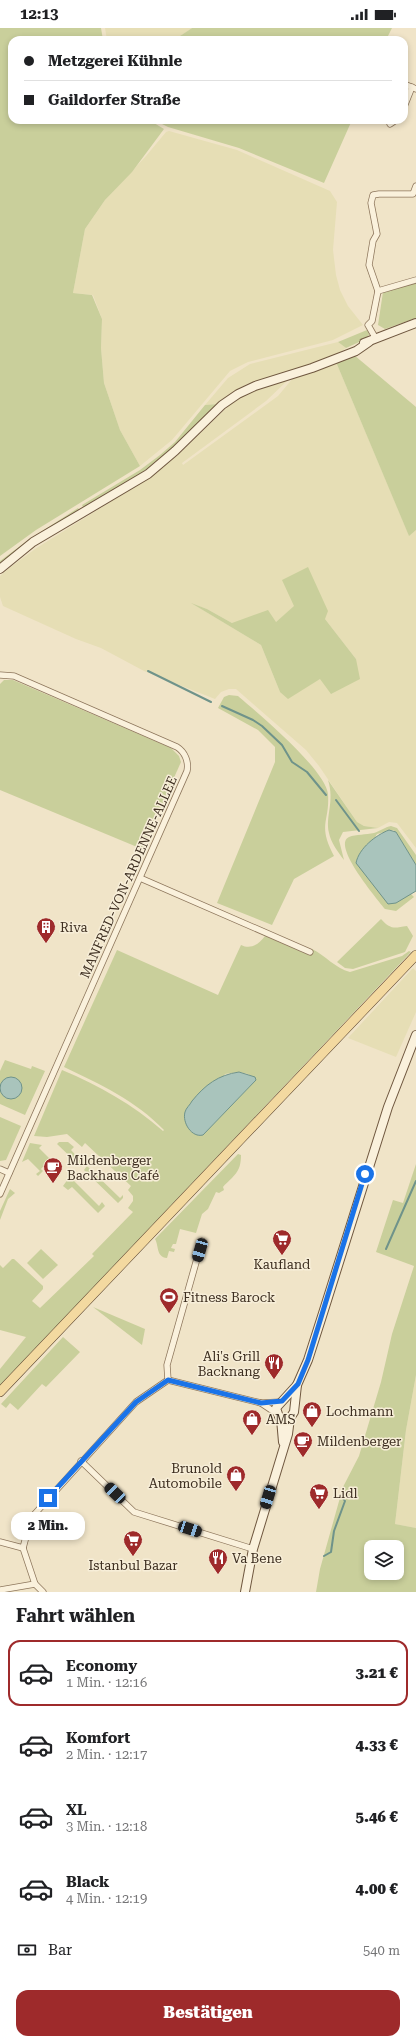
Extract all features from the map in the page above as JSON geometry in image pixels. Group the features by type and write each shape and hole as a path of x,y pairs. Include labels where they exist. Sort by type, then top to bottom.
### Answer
{"main road":[{"path":"0,1392 416,955"}],"street":[{"path":"408,99 414,88"},
{"path":"373,340 368,325 372,321 378,291 369,265 373,241 377,234 371,203 373,196 379,194 414,195 416,186"},
{"path":"378,291 416,280"},
{"path":"0,569 33,542 148,474 175,451 222,405 238,394 255,386 312,368 354,348 416,323"},
{"name":"MANFRED-VON-ARDENNE-ALLEE","path":"0,674 14,676 177,747 182,751 187,760 187,771 0,1194"},
{"path":"140,878 310,952"},
{"path":"245,1592 253,1549 282,1449 288,1434 290,1418 294,1415 298,1384 308,1360 386,1113 416,1036"},
{"path":"0,1169 9,1173"},
{"path":"168,1380 167,1365 202,1241"},
{"path":"43,1592 35,1584 23,1548 31,1518 136,1402 168,1380 261,1403 289,1402 294,1407"},
{"path":"282,1449 276,1406 298,1384"},
{"path":"261,1403 278,1416 290,1418"},
{"path":"81,1461 134,1512 253,1549"},
{"path":"0,1542 23,1548"},
{"path":"0,1590 35,1584"}],"shaded area":[{"path":"105,28 192,28 180,36 106,36"},
{"path":"169,131 237,150 330,191 337,202 333,250 336,275 340,290 348,306 363,325 333,340 248,362 230,371 172,440 140,466 120,430 104,383 101,348 102,319 93,295 73,293 85,229 105,200 166,132"},
{"path":"338,342 346,348 339,353 311,366 247,384 231,393 218,404 205,405 228,378 250,364"},
{"path":"336,362 409,535 416,530 416,848 397,823 389,822 378,828 364,826 357,822 319,766 306,750 236,689 229,689 221,692 215,699 144,671 101,648 76,639 3,606 0,597 0,576 8,569 35,549 139,484 178,455 239,396 249,391 288,380 266,401 182,463 183,465 278,396 293,378","holes":["193,604 207,609 232,623 276,622 295,606 325,619 356,659 320,679 280,692 261,645"]},
{"path":"413,968 416,971 416,1012 396,1057 348,1038"},
{"path":"416,1375 416,1528 395,1524 406,1430"}],"green space":[{"path":"0,28 101,28 102,36 8,36 8,124 156,124 164,129 132,172 105,200 85,229 73,293 92,295 102,319 101,348 104,383 120,430 140,466 36,530 0,556"},
{"path":"192,28 392,28 388,36 180,36"},
{"path":"162,124 350,124 324,183 239,148"},
{"path":"416,282 416,318 385,329 378,325 383,292"},
{"path":"367,330 370,333 366,339 346,348 338,342"},
{"path":"354,355 416,407 416,530 409,536 336,362"},
{"path":"218,404 157,464 84,509 82,505 140,470 160,455 175,442 205,405"},
{"path":"78,508 80,511 0,566 0,561 27,541"},
{"path":"308,567 328,611 325,619 356,659 360,679 331,694 320,679 288,699 280,692 261,645 191,603 207,609 232,623 268,610 276,622 294,606 282,580"},
{"path":"4,680 13,680 171,748 179,756 181,762 142,849 0,790 0,684"},
{"path":"229,695 238,696 303,756 324,783 328,794 325,830 326,837 334,856 294,879 272,925 217,903 275,762 275,747 258,730 218,708 224,697"},
{"path":"328,780 357,822 364,826 378,828 343,832 339,840 344,860 333,844 329,833 328,821 331,795"},
{"path":"391,826 397,828 416,855 416,865 396,832 393,830 377,834 373,841 367,845 357,859 396,903 410,893 414,897 396,911 385,909 366,884 351,861 346,850 345,842 349,837 374,833"},
{"path":"381,919 390,927 407,926 413,936 405,952 353,969 345,968 337,962"},
{"path":"265,936 309,955 312,949 335,965 350,972 402,956 409,951 411,952 0,1386 0,1369 26,1337 0,1330 0,1265 3,1268 12,1259 14,1259 43,1286 43,1289 32,1301 40,1308 94,1256 92,1254 133,1212 128,1208 133,1201 133,1196 128,1190 131,1186 85,1143 82,1147 67,1134 47,1137 34,1136 62,1070 115,1096 139,1112 163,1131 164,1130 142,1110 130,1102 64,1067 117,950 218,995 241,945 248,947 257,944","holes":["239,1072 248,1074 256,1080 203,1135 198,1136 225,1074"]},
{"path":"5,1060 31,1069 32,1066 45,1071 25,1115 0,1104 0,1071"},
{"path":"0,1117 21,1126 6,1160 0,1161"},
{"path":"59,1142 68,1142 74,1147 71,1150 84,1164 81,1167 57,1144"},
{"path":"30,1143 42,1145 39,1148 50,1159 41,1169 43,1171 38,1176 36,1174 40,1171 28,1159 22,1162"},
{"path":"238,1154 241,1155 241,1161 238,1170 223,1187 224,1190 219,1193 216,1192 208,1209 202,1214 196,1233 180,1229 176,1244 173,1244 171,1248 175,1249 174,1252 169,1251 167,1258 161,1256 155,1239"},
{"path":"416,1164 416,1375 406,1430 395,1524 416,1528 416,1592 316,1592 320,1569 343,1487 359,1456 381,1382 392,1334 414,1266 376,1252 393,1200 403,1203"},
{"path":"87,1166 120,1198 123,1195 123,1198 118,1203 84,1170"},
{"path":"68,1169 74,1175 71,1178 99,1206 102,1202 105,1206 98,1213 72,1187 68,1190 63,1186 71,1175 67,1171"},
{"path":"10,1189 15,1193 8,1199 0,1220 0,1211"},
{"path":"41,1249 58,1265 43,1279 27,1263"},
{"path":"93,1307 145,1329 142,1345"},
{"path":"63,1337 80,1352 46,1387 42,1384 18,1410 10,1403 6,1408 1,1404"}],"water":[{"path":"389,830 396,832 416,865 416,891 396,903 388,904 356,863 364,847 379,835"},
{"path":"239,1072 255,1077 256,1080 203,1135 192,1132 186,1125 184,1116 192,1101 202,1090 218,1078 231,1073"},
{"path":"11,1077 19,1080 22,1088 19,1096 11,1099 3,1096 0,1088 3,1080"}],"waterway":[{"path":"148,671 211,702"},
{"path":"222,706 253,720 262,726 282,745 292,762 307,772 326,795"},
{"path":"336,800 359,831"},
{"path":"386,1249 416,1181"},
{"path":"324,1556 331,1552 334,1531 345,1501 342,1497"}],"place":[{"name":"Riva","path":"46,944"},
{"name":"Mildenberger Backhaus Café","path":"53,1184"},
{"name":"Kaufland","path":"282,1256"},
{"name":"Fitness Barock","path":"169,1314"},
{"name":"Ali's Grill Backnang","path":"274,1380"},
{"name":"Lochmann","path":"312,1428"},
{"name":"AMS","path":"252,1436"},
{"name":"Mildenberger","path":"303,1458"},
{"name":"Brunold Automobile","path":"236,1492"},
{"name":"Lidl","path":"319,1510"},
{"name":"Istanbul Bazar","path":"133,1557"},
{"name":"Va Bene","path":"218,1575"}],"route":[{"path":"48,1498 101,1438 136,1402 168,1380 261,1403 282,1401 298,1384 308,1360 365,1174"}]}
